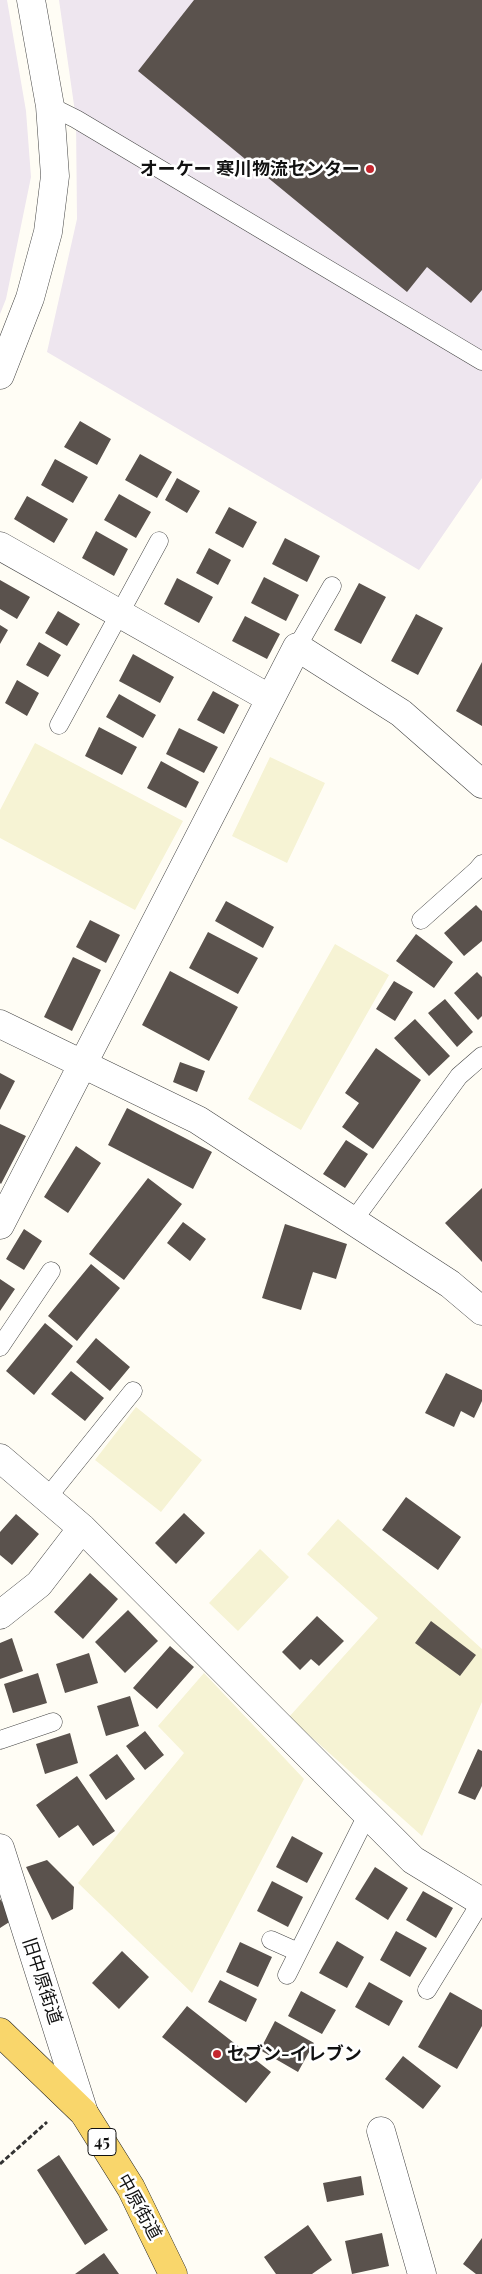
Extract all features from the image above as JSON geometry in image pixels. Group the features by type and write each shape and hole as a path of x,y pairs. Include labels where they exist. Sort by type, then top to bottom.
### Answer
{"main road":[{"name":"中原街道","path":"0,2032 84,2113 131,2188 173,2274"}],"street":[{"path":"0,375 30,298 48,232 54,176 50,106 31,0"},
{"path":"0,546 269,698"},
{"path":"0,1225 297,646 401,713 482,784"},
{"path":"0,1024 198,1120 450,1284 482,1311"},
{"path":"0,1458 82,1528 414,1860 482,1902"},
{"path":"0,1615 38,1584 82,1528"},
{"name":"旧中原街道","path":"0,1848 84,2113"},
{"path":"381,2131 422,2274"}],"lane":[{"path":"50,106 93,129 482,361"},
{"path":"59,725 159,541"},
{"path":"297,646 332,586"},
{"path":"421,920 478,870 482,864"},
{"path":"353,1221 460,1076 482,1056"},
{"path":"0,1347 51,1271"},
{"path":"47,1498 133,1391"},
{"path":"0,1740 53,1722"},
{"path":"287,1975 367,1814"},
{"path":"428,1990 482,1902"},
{"path":"272,1940 298,1952"}],"path":[{"path":"0,2164 52,2118"}],"shaded area":[{"path":"0,0 7,0 26,111 31,177 6,299 0,314"},
{"path":"59,0 482,0 482,478 419,570 47,352 77,219 76,119"},
{"path":"35,743 183,821 135,910 0,838 0,810"},
{"path":"270,757 325,783 287,863 232,836"},
{"path":"335,944 389,975 301,1130 248,1099"},
{"path":"136,1407 202,1460 161,1512 95,1460"},
{"path":"338,1519 482,1649 482,1702 422,1836 289,1717 378,1618 307,1554"},
{"path":"260,1549 289,1577 238,1631 209,1603"},
{"path":"204,1673 304,1779 192,1993 78,1883 184,1753 158,1726"}],"building":[{"name":"オーケー 寒川物流センター","path":"194,0 482,0 482,290 471,303 427,267 407,292 138,71"},
{"path":"80,421 111,439 97,465 64,447"},
{"path":"140,454 172,472 157,498 125,480"},
{"path":"55,459 88,477 73,503 41,485"},
{"path":"177,478 200,491 187,513 165,500"},
{"path":"119,494 151,512 136,538 104,520"},
{"path":"27,496 68,519 54,543 14,519"},
{"path":"229,507 257,522 243,548 215,533"},
{"path":"96,531 128,549 114,576 82,558"},
{"path":"285,538 320,556 307,582 272,564"},
{"path":"209,548 231,560 218,585 196,573"},
{"path":"264,577 299,595 286,621 251,603"},
{"path":"177,578 213,597 199,623 164,604"},
{"path":"0,580 30,597 17,619 0,609"},
{"path":"359,583 386,597 361,644 334,630"},
{"path":"58,611 80,624 67,646 45,633"},
{"path":"416,614 443,628 418,675 391,661"},
{"path":"245,616 280,634 267,659 232,641"},
{"path":"0,625 8,630 0,644"},
{"path":"39,642 61,655 48,677 26,665"},
{"path":"133,654 174,677 160,703 119,681"},
{"path":"482,662 482,726 456,711"},
{"path":"17,680 39,693 27,716 5,703"},
{"path":"213,691 239,705 224,734 197,720"},
{"path":"119,694 156,715 143,738 106,717"},
{"path":"99,727 137,747 122,775 85,756"},
{"path":"179,728 218,747 204,773 166,754"},
{"path":"161,761 199,782 186,808 147,788"},
{"path":"226,901 274,927 263,948 215,921"},
{"path":"476,905 482,911 482,941 464,956 444,933"},
{"path":"90,920 120,935 106,963 76,947"},
{"path":"208,932 258,958 238,994 189,968"},
{"path":"416,934 453,962 434,988 396,961"},
{"path":"73,957 101,970 72,1031 44,1017"},
{"path":"170,971 238,1007 209,1061 142,1025"},
{"path":"477,972 482,977 482,1016 478,1020 454,993"},
{"path":"394,981 413,992 395,1021 376,1009"},
{"path":"445,999 473,1032 457,1047 428,1013"},
{"path":"415,1019 450,1056 429,1076 394,1038"},
{"path":"376,1048 421,1080 373,1149 342,1127 359,1103 345,1093"},
{"path":"180,1062 205,1071 197,1092 173,1082"},
{"path":"0,1073 15,1081 0,1110"},
{"path":"127,1108 212,1152 193,1189 108,1145"},
{"path":"0,1124 26,1136 1,1184 0,1183"},
{"path":"346,1140 368,1154 345,1188 323,1174"},
{"path":"76,1146 101,1163 68,1213 44,1197"},
{"path":"148,1178 182,1204 124,1280 89,1254"},
{"path":"482,1188 482,1262 445,1223"},
{"path":"183,1222 206,1239 190,1261 167,1243"},
{"path":"285,1224 347,1244 336,1279 313,1272 301,1310 262,1298"},
{"path":"24,1229 42,1241 24,1270 6,1259"},
{"path":"91,1264 120,1288 77,1341 48,1316"},
{"path":"0,1279 15,1289 0,1311"},
{"path":"45,1323 73,1346 34,1395 6,1371"},
{"path":"96,1338 130,1367 110,1391 76,1362"},
{"path":"71,1371 104,1398 85,1421 51,1394"},
{"path":"446,1373 482,1390 482,1401 474,1418 461,1411 454,1427 425,1413"},
{"path":"406,1497 461,1537 438,1570 382,1530"},
{"path":"184,1513 205,1533 176,1564 155,1543"},
{"path":"16,1514 39,1534 12,1565 0,1555 0,1532"},
{"path":"90,1573 118,1599 83,1639 54,1612"},
{"path":"128,1610 158,1641 125,1673 95,1642"},
{"path":"317,1616 344,1641 319,1666 311,1659 300,1670 282,1652"},
{"path":"431,1621 476,1655 460,1676 415,1643"},
{"path":"12,1638 23,1671 0,1679 0,1643"},
{"path":"170,1646 194,1667 157,1709 133,1688"},
{"path":"89,1653 98,1683 65,1693 56,1664"},
{"path":"38,1673 47,1703 13,1713 4,1684"},
{"path":"130,1696 139,1726 106,1736 97,1706"},
{"path":"145,1731 164,1755 145,1770 126,1746"},
{"path":"70,1733 78,1763 45,1774 36,1744"},
{"path":"478,1749 482,1751 482,1786 475,1800 458,1793"},
{"path":"117,1754 135,1779 106,1800 89,1775"},
{"path":"77,1776 115,1831 93,1846 78,1825 59,1838 36,1805"},
{"path":"292,1836 323,1853 307,1883 276,1867"},
{"path":"47,1860 74,1887 73,1909 52,1920 26,1867"},
{"path":"375,1867 408,1888 388,1920 355,1899"},
{"path":"272,1881 303,1897 288,1927 257,1911"},
{"path":"423,1891 453,1908 436,1938 406,1920"},
{"path":"0,1899 14,1919 0,1928"},
{"path":"396,1931 427,1948 410,1977 380,1960"},
{"path":"337,1941 364,1957 347,1988 319,1973"},
{"path":"240,1942 272,1957 258,1987 226,1972"},
{"path":"122,1951 149,1977 119,2009 92,1983"},
{"path":"220,1980 257,1999 246,2022 208,2002"},
{"path":"369,1982 403,2001 389,2026 355,2007"},
{"path":"301,1991 336,2010 322,2034 288,2016"},
{"path":"450,1992 482,2010 482,2026 457,2069 418,2047"},
{"name":"セブン-イレブン","path":"187,2006 271,2072 246,2103 162,2037"},
{"path":"275,2021 314,2043 298,2072 260,2050"},
{"path":"403,2056 441,2086 423,2109 385,2079"},
{"path":"59,2155 108,2230 85,2245 37,2170"},
{"path":"361,2176 364,2195 327,2202 323,2183"},
{"path":"308,2225 332,2260 312,2274 276,2274 264,2257"},
{"path":"382,2233 389,2266 352,2274 345,2241"},
{"path":"482,2238 482,2274 476,2274 463,2264"},
{"path":"104,2253 119,2274 75,2274"}],"place":[{"name":"オーケー 寒川物流センター","path":"370,169"},
{"name":"セブン-イレブン","path":"217,2054"}]}
